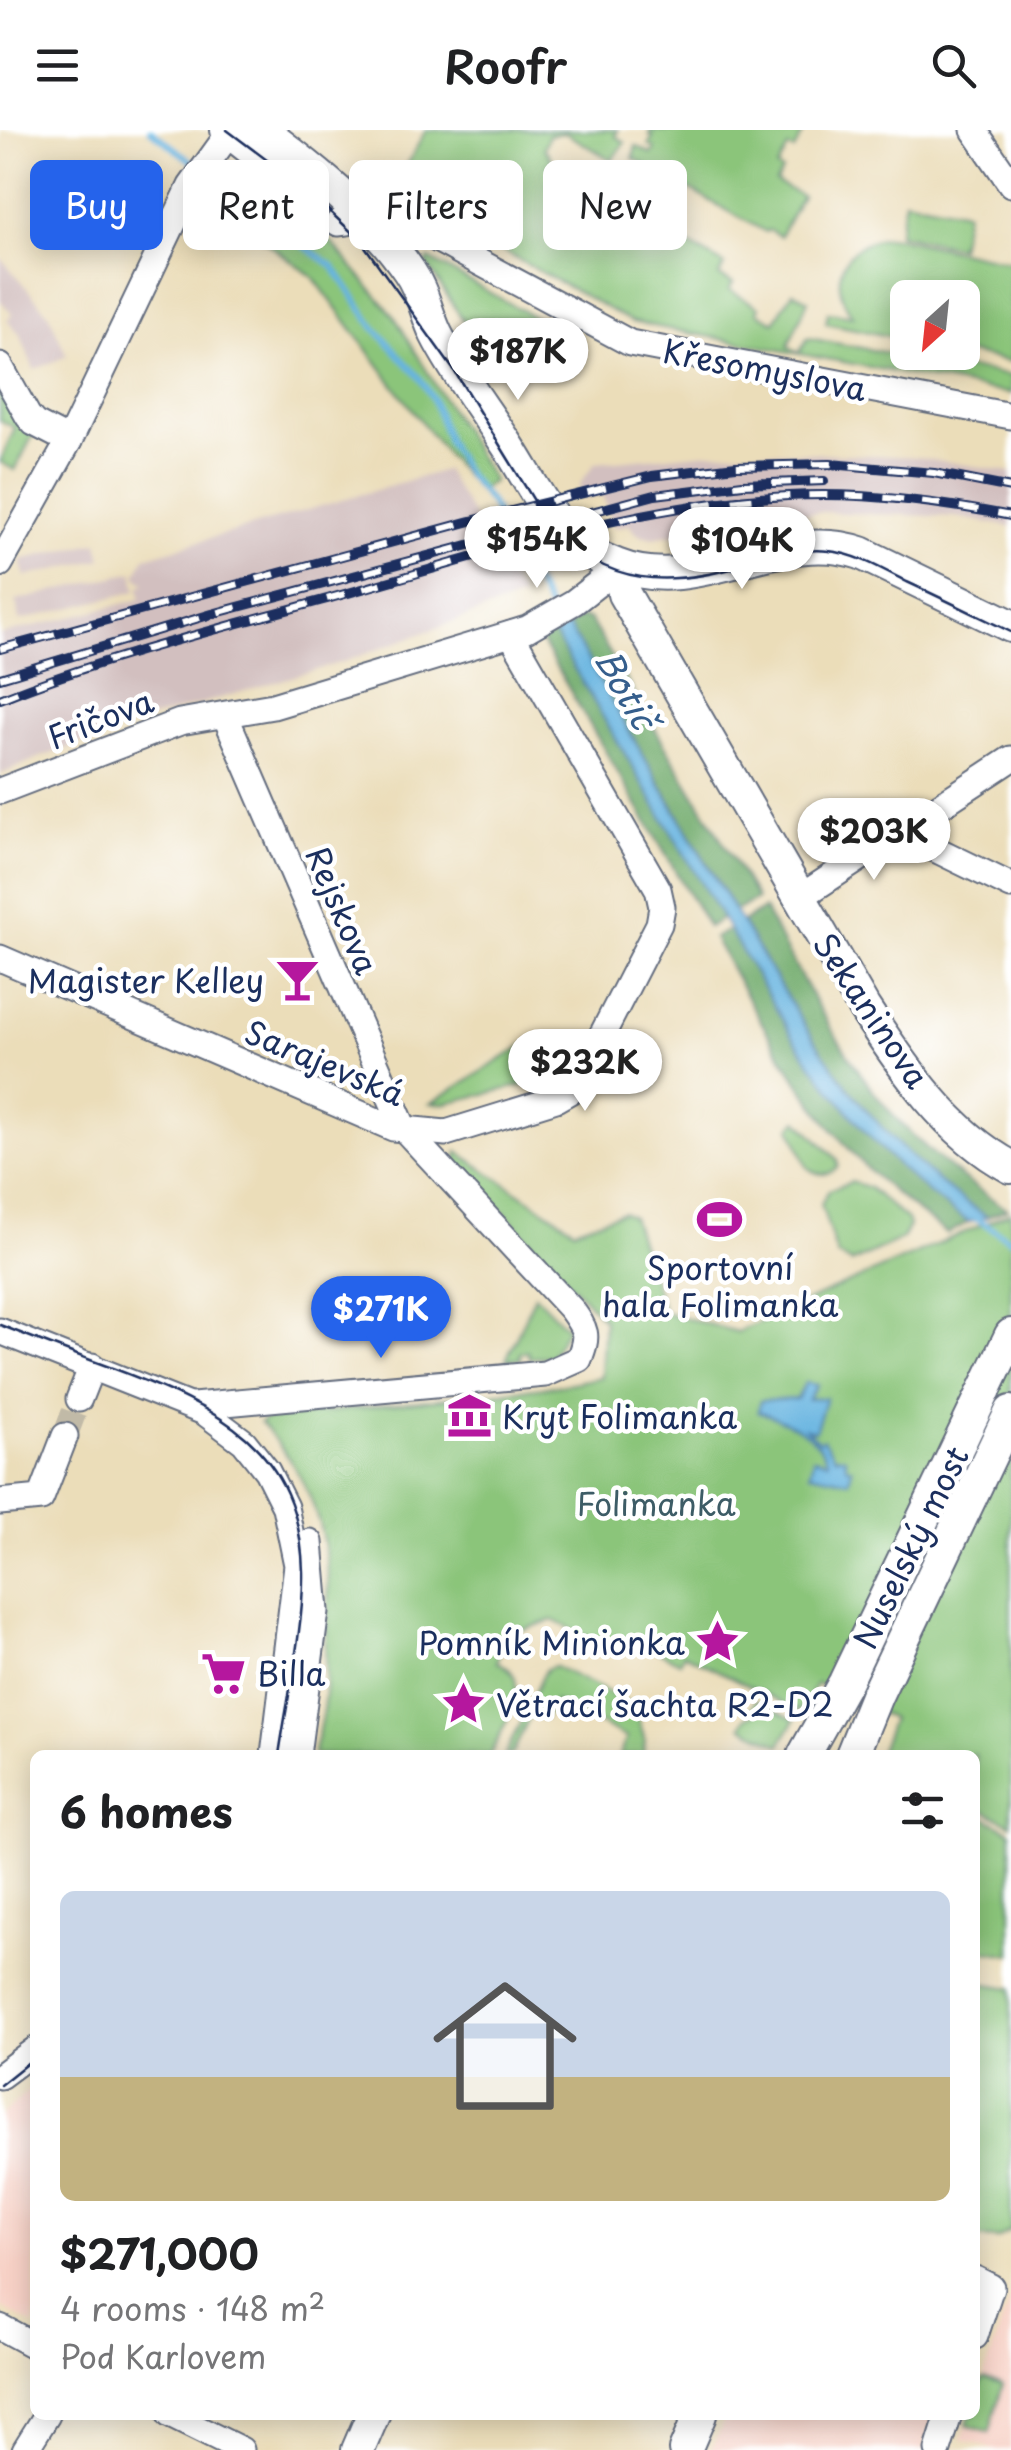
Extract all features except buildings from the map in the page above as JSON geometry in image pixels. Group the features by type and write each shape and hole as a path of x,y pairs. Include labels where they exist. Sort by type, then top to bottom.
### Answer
{"main road":[{"path":"233,136 349,219"},
{"path":"368,250 441,342 561,528 584,548 619,566 645,573 680,574 793,547 839,547 862,554 1011,626"},
{"name":"Sekaninova","path":"619,566 624,594 799,898 901,1063 958,1129 1011,1167"},
{"name":"Nuselský most","path":"807,1750 846,1682 1011,1335"},
{"name":"Nuselský most","path":"854,1750 1011,1412"},
{"path":"358,2450 371,2420"},
{"path":"685,2450 698,2420"}],"street":[{"path":"974,130 1011,184"},
{"path":"0,564 69,441 191,186 233,136"},
{"name":"Křesomyslova","path":"457,250 630,343 1011,416"},
{"path":"0,366 34,423 69,441"},
{"name":"Fričova","path":"0,791 180,722 274,706 519,632 574,602 619,566"},
{"path":"404,1130 446,1133 556,1099 570,1091 662,914 658,889 519,632"},
{"name":"Rejskova","path":"225,715 404,1130"},
{"path":"799,898 1011,758"},
{"path":"902,833 1011,886"},
{"name":"Sarajevská","path":"0,958 404,1130 571,1309 585,1329 579,1360 545,1374 193,1406"},
{"path":"0,1331 193,1406 233,1432 292,1501 313,1554 315,1629 297,1750"},
{"path":"79,1400 92,1366"},
{"path":"0,1502 40,1498 65,1436"},
{"path":"259,1460 285,1507 297,1565 275,1750"},
{"path":"0,2076 30,2054"},
{"path":"0,2327 30,2343"},
{"path":"25,2450 44,2420"},
{"path":"180,2420 241,2450"},
{"path":"943,2448 948,2420"}],"shaded area":[{"path":"0,257 49,314 67,356 34,370 20,334 7,320 12,314 0,300"},
{"path":"762,451 917,457 1011,472 1011,527 956,517 819,512 748,520 653,538 637,534 629,525 614,528 603,496 583,500 579,485 595,463"},
{"path":"445,470 522,597 343,662 154,718 0,775 0,635 141,599 139,587 145,584 136,575 145,557"},
{"path":"98,542 102,559 25,577 21,560"},
{"path":"133,572 137,591 19,621 16,601"},
{"path":"30,2089 30,2323 0,2307 0,2116"},
{"path":"1011,2295 1011,2450 995,2450 962,2439 968,2420 980,2420 980,2386"},
{"path":"724,2420 932,2420 923,2450 711,2450"}],"green space":[{"path":"426,130 618,130 615,136 625,142 612,160 565,133 549,135 544,148 552,159 543,160 543,250 687,250 687,243 725,265 719,276 733,283 729,290 759,307 757,312 774,322 793,292 808,300 788,346 799,353 808,338 890,353 890,370 979,370 1011,376 1011,394 632,322 501,250 523,250 523,160 410,160"},
{"path":"651,130 805,130 794,150 788,148 777,168 782,171 776,182 802,196 780,236 687,188 687,160 633,158 636,146 652,154 655,148 649,145 653,136 649,134"},
{"path":"905,200 966,212 959,247 898,234"},
{"path":"894,237 1011,262 1011,362 980,356 980,280 890,280 890,336 826,323 828,312 853,316 844,302 840,274 852,252 878,239"},
{"path":"329,239 394,316 493,481 479,491 448,457 313,277 277,250 329,250"},
{"path":"429,259 552,327 550,338 465,323 426,263"},
{"path":"0,386 34,433 15,470 0,462 15,428 0,420"},
{"path":"582,617 590,620 757,899 735,911 568,626"},
{"path":"554,634 723,918 708,927 541,641"},
{"path":"764,909 830,1026 875,1093 936,1157 1007,1209 987,1217 945,1187 876,1121 846,1085 742,922"},
{"path":"730,929 805,1052 862,1127 930,1193 969,1222 947,1234 879,1179 836,1134 780,1053 714,938"},
{"path":"528,1043 550,1079 442,1104 431,1103"},
{"path":"798,1120 837,1159 834,1170 823,1174 807,1167 791,1127"},
{"name":"Folimanka","path":"458,1152 574,1229 623,1212 632,1217 664,1312 737,1332 1011,1212 1011,1824 980,1808 980,1750 880,1750 892,1719 817,1683 800,1711 684,1654 680,1662 631,1638 623,1654 553,1620 506,1635 497,1662 509,1669 516,1691 492,1750 314,1750 325,1694 325,1551 319,1524 298,1472 260,1423 266,1419 562,1385 601,1377 604,1320 456,1161"},
{"path":"851,1182 868,1187 909,1226 902,1239 851,1263 837,1255 821,1204 829,1190"},
{"path":"535,1295 567,1328 551,1356 529,1358 528,1352 520,1352 520,1359 506,1360"},
{"path":"554,1666 632,1704 645,1740 644,1750 621,1750 627,1738 555,1701 544,1719 530,1715 514,1750 507,1750 546,1669"},
{"path":"756,1700 795,1720 780,1745 742,1726 754,1714"},
{"path":"980,1817 1011,1831 1011,1955 980,1950"},
{"path":"980,1983 1011,1988 1011,2230 998,2239 980,2238"},
{"path":"982,2379 1003,2384 989,2433 967,2425 968,2420 980,2420"}],"water":[{"path":"568,626 715,879 816,1042 874,1119 907,1154 944,1187 987,1217 969,1222 917,1182 871,1137 810,1061 554,634"},
{"path":"805,1383 817,1385 808,1399 826,1398 815,1431 806,1429 819,1441 823,1439 834,1456 845,1457 846,1466 852,1468 849,1481 810,1473 813,1458 827,1461 823,1451 799,1429 758,1411 760,1401 797,1399"}],"waterway":[{"name":"Botič","path":"150,130 190,160"},
{"name":"Botič","path":"310,250 333,266 374,327 420,378 433,399 448,442 489,501 550,610"},
{"name":"Botič","path":"970,1215 1011,1240"}],"tunnel":[{"path":"65,1436 79,1399"}],"tram line":[{"path":"227,130 308,191 361,241 453,369 549,525 594,561 617,571 666,579 718,572 798,552 839,553 869,563 1011,632"},
{"path":"0,1325 187,1400 247,1438 269,1463 287,1493 298,1529 303,1572 298,1639 280,1750"},
{"path":"0,2085 30,2061"}],"railway":[{"path":"0,649 652,476 736,466 830,464 934,473 1011,488"},
{"path":"0,678 212,614 655,495 743,484 824,481"},
{"path":"0,699 166,644 514,546 636,516 760,498 823,495 917,501 1011,516"}],"place":[{"name":"Magister Kelley","path":"297,980"},
{"name":"Sportovní hala Folimanka","path":"720,1219"},
{"name":"Kryt Folimanka","path":"469,1416"},
{"name":"Pomník Minionka","path":"718,1642"},
{"name":"Billa","path":"224,1673"},
{"name":"Větrací šachta R2-D2","path":"463,1704"}]}
